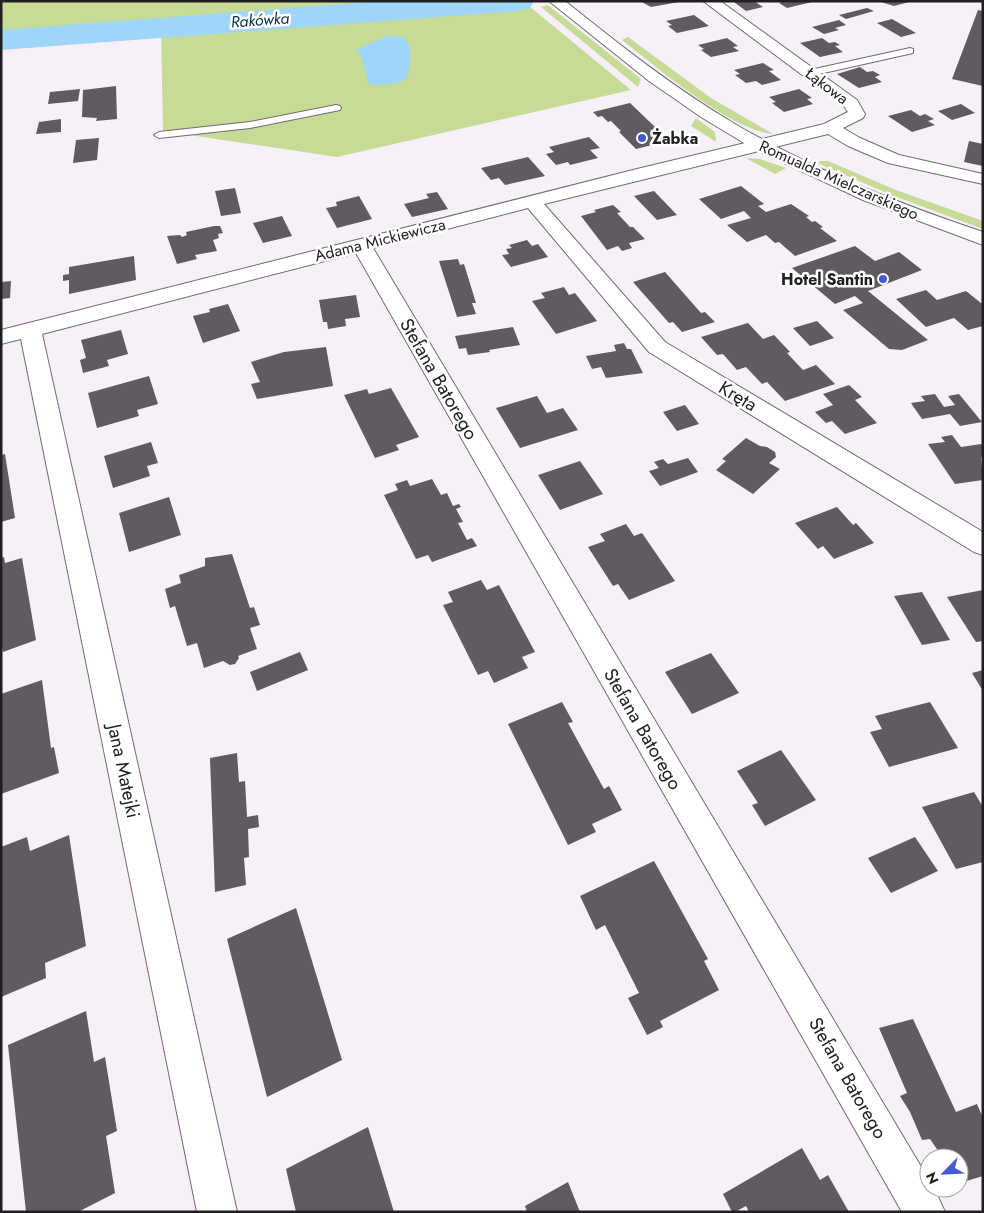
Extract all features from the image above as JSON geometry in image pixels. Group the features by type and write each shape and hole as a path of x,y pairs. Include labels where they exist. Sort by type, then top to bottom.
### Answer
{"street":[{"name":"Łąkowa","path":"710,1 851,103 857,114 830,128 759,145"},
{"name":"Romualda Mielczarskiego","path":"557,2 688,101 759,145 879,200 983,239"},
{"path":"830,128 854,142 894,159 983,179"},
{"name":"Adama Mickiewicza","path":"16,333 759,145"},
{"name":"Kręta","path":"532,201 657,346 983,545"},
{"name":"Stefana Batorego","path":"361,245 926,1212"},
{"name":"Jana Matejki","path":"16,333 217,1212"}],"lane":[{"path":"810,73 910,51"},
{"path":"158,135 250,125 336,108"}],"green space":[{"path":"1,1 523,1 631,90 337,157 163,131 161,30 1,42"},
{"path":"548,5 641,79 638,87 541,7"},
{"path":"628,37 711,98 773,134 736,122 695,96 622,40"},
{"path":"696,118 715,132 716,142 691,126"},
{"path":"746,158 760,159 786,168 775,174"},
{"path":"828,161 896,190 983,221 983,229 894,196 817,163"}],"water":[{"path":"385,37 403,38 409,44 410,60 407,76 402,81 393,84 376,85 368,83 363,61 357,49"}],"building":[{"path":"640,1 679,1 679,2 651,7"},
{"path":"754,1 763,7 746,11 734,2"},
{"path":"785,1 812,2 787,8 779,3"},
{"path":"878,1 909,1 909,2 894,6"},
{"path":"867,8 874,11 846,19 839,15"},
{"path":"978,10 983,11 983,86 952,79"},
{"path":"694,15 709,26 677,33 668,26 672,25 666,21"},
{"path":"892,19 916,33 901,37 877,23"},
{"path":"839,20 846,25 835,28 839,30 824,34 812,27"},
{"path":"727,38 738,46 733,47 739,51 711,57 701,50 704,49 698,45"},
{"path":"822,38 829,43 835,42 840,45 835,46 843,52 820,57 800,43"},
{"path":"763,63 774,70 769,71 781,80 762,85 756,81 746,83 735,75 740,74 734,70"},
{"path":"860,67 867,72 873,71 880,75 875,77 882,82 859,88 837,74"},
{"path":"116,86 117,119 96,121 97,118 82,117 83,90"},
{"path":"80,89 78,101 48,104 50,92"},
{"path":"799,89 812,98 807,99 813,104 784,112 772,103 776,102 769,97"},
{"path":"630,103 666,136 652,140 656,144 636,149 611,121 608,122 602,116 598,117 593,112"},
{"path":"961,104 975,113 952,120 938,111"},
{"path":"911,110 920,116 925,114 934,119 928,121 935,125 912,132 888,116"},
{"path":"61,119 61,132 36,134 39,122"},
{"path":"589,137 600,148 590,150 598,158 570,165 568,162 556,165 546,154 554,152 549,147"},
{"path":"99,138 97,160 73,163 76,140"},
{"path":"969,141 983,144 983,166 964,162"},
{"path":"528,157 545,176 505,185 499,178 491,180 481,168"},
{"path":"741,186 764,204 758,206 766,212 791,204 809,216 806,217 812,222 815,221 823,227 820,228 837,241 795,256 779,242 775,243 766,235 747,242 727,225 751,218 744,211 721,219 699,199"},
{"path":"235,188 241,213 221,216 215,191"},
{"path":"654,191 677,215 657,220 634,196"},
{"path":"437,192 448,209 412,217 404,204 429,198 426,194"},
{"path":"359,196 372,219 337,228 326,208 337,206 336,202"},
{"path":"613,205 621,212 617,213 630,227 633,227 645,239 629,243 632,248 622,251 618,246 607,250 581,216"},
{"path":"282,216 292,236 263,243 253,223"},
{"path":"220,226 223,233 218,234 219,238 213,240 217,251 195,255 197,259 177,264 167,236 180,235 182,237 187,235 186,232"},
{"path":"527,240 532,246 538,244 548,257 511,267 502,255 509,254 506,249 512,248 509,245"},
{"path":"855,246 875,261 899,252 922,270 868,291 928,340 902,350 889,349 843,310 863,303 855,296 835,304 792,268"},
{"path":"134,256 136,280 69,294 69,280 63,281 63,275 69,274 69,267"},
{"path":"458,259 460,265 464,264 476,303 472,303 476,314 457,317 439,261"},
{"path":"665,272 701,313 705,312 715,322 682,332 673,322 669,323 633,282"},
{"path":"11,281 10,298 1,299 1,282"},
{"path":"564,287 569,295 575,293 597,321 556,334 532,301 545,298 541,293"},
{"path":"926,290 937,300 966,291 983,303 983,326 968,330 954,318 926,327 896,299"},
{"path":"356,295 360,317 345,319 346,326 328,329 327,322 323,322 319,300"},
{"path":"228,304 240,331 203,343 193,316 210,312 209,309"},
{"path":"817,321 834,338 810,346 793,328"},
{"path":"748,323 763,339 774,335 803,370 816,365 835,384 785,401 767,382 762,384 746,367 737,370 723,354 717,355 701,337"},
{"path":"513,327 520,345 489,350 490,352 468,355 466,348 459,349 455,336"},
{"path":"121,330 128,354 107,360 109,366 83,373 80,360 86,358 81,340"},
{"path":"624,343 627,349 631,349 643,373 606,378 601,367 592,369 586,356 616,351 614,345"},
{"path":"326,347 333,386 257,399 251,384 260,382 251,362 284,352"},
{"path":"149,376 158,404 137,410 139,416 97,428 88,393"},
{"path":"849,385 862,397 855,400 877,423 845,434 832,421 826,423 815,412 833,405 823,394"},
{"path":"391,388 419,437 396,445 399,450 375,458 344,395 367,389 369,394"},
{"path":"935,394 944,407 955,405 948,396 959,394 982,422 960,426 950,414 922,419 911,403 925,401 921,396"},
{"path":"537,396 547,413 563,408 578,430 520,448 496,408"},
{"path":"685,405 699,424 677,431 663,412"},
{"path":"952,435 961,447 981,444 983,446 983,456 981,457 983,480 955,484 928,444 945,442 941,437"},
{"path":"746,438 775,452 776,457 769,463 780,469 753,494 716,470 726,461 722,459"},
{"path":"151,442 158,463 147,466 150,476 113,488 104,456"},
{"path":"5,454 15,518 1,522 1,455"},
{"path":"688,458 698,472 660,486 649,471 659,468 654,462 663,459 668,464"},
{"path":"580,461 603,494 560,510 538,475"},
{"path":"432,479 441,495 447,493 453,506 459,504 461,507 456,509 463,522 458,523 467,540 472,538 477,546 432,562 428,555 416,559 384,495 398,490 395,484 407,480 410,486"},
{"path":"169,497 181,535 129,552 119,513"},
{"path":"837,507 853,525 856,523 874,543 834,559 823,546 818,549 795,523"},
{"path":"626,524 634,536 642,533 675,581 629,600 618,584 613,586 588,547 605,541 600,534"},
{"path":"232,554 250,608 254,607 260,625 250,628 257,649 238,656 239,658 235,664 230,665 223,661 204,668 197,643 187,646 175,606 170,608 165,589 181,583 179,575 205,566 205,558"},
{"path":"4,557 5,563 22,558 36,640 3,652 1,644 1,558"},
{"path":"481,580 487,590 499,585 535,652 522,657 528,668 494,683 488,671 478,675 443,605 453,602 448,592"},
{"path":"983,590 983,641 976,642 947,597"},
{"path":"922,592 950,640 922,645 894,596"},
{"path":"300,652 308,670 257,691 250,672"},
{"path":"711,653 739,693 692,714 665,672"},
{"path":"983,670 983,691 972,673"},
{"path":"42,680 51,748 54,747 59,773 1,794 1,694"},
{"path":"562,702 573,722 568,723 604,789 609,786 622,810 592,824 596,832 568,845 508,724"},
{"path":"930,702 958,748 889,767 870,732 882,729 875,716"},
{"path":"781,750 816,800 765,826 752,805 758,803 737,771"},
{"path":"237,753 239,782 245,781 247,817 258,815 259,827 248,829 249,857 244,858 246,885 215,892 210,758"},
{"path":"974,792 983,807 983,862 956,869 922,807"},
{"path":"69,835 86,946 45,963 46,978 1,997 1,847 27,837 30,851"},
{"path":"915,837 938,871 891,893 868,858"},
{"path":"654,861 708,959 704,961 719,990 660,1021 663,1027 647,1035 628,998 639,993 605,925 596,930 580,896"},
{"path":"296,908 342,1060 267,1097 227,939"},
{"path":"86,1011 94,1062 105,1057 117,1131 106,1136 115,1193 78,1212 26,1212 8,1045"},
{"path":"913,1019 956,1112 977,1104 983,1118 983,1176 969,1180 969,1148 936,1148 930,1139 922,1140 910,1112 900,1096 907,1093 879,1028"},
{"path":"368,1127 394,1212 296,1212 286,1169"},
{"path":"802,1148 820,1180 828,1175 849,1212 749,1212 746,1206 732,1212 723,1194"},
{"path":"568,1182 580,1212 527,1212 525,1206"}],"waterway":[{"name":"Rakówka","path":"1,40 518,1"}],"place":[{"name":"Żabka","path":"642,138"},
{"name":"Hotel Santin","path":"883,279"}]}
